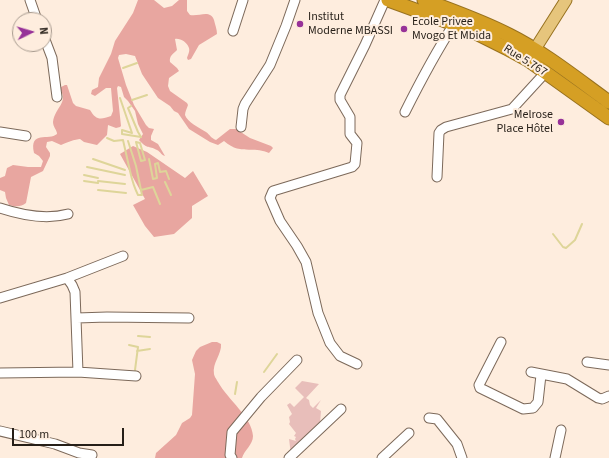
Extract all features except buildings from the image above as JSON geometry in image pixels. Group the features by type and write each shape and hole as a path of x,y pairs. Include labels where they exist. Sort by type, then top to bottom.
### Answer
{"highway":[{"name":"Rue 5.767","path":"387,0 470,30 531,55 545,73 609,118"},
{"path":"424,0 472,18 509,35 531,55 609,102"}],"main road":[{"path":"531,55 566,0"}],"street":[{"path":"30,0 34,12"},
{"path":"233,31 243,0"},
{"path":"242,128 243,109 245,104 270,65 295,0"},
{"path":"357,364 340,356 330,343 318,313 306,262 280,221 270,198 273,191 352,167 355,164 357,143 350,134 350,117 340,100 340,95 387,0"},
{"path":"405,112 441,44 454,24"},
{"path":"50,52 52,58 57,97"},
{"path":"437,177 439,133 441,130 446,127 512,109 545,73"},
{"path":"0,132 26,136"},
{"path":"0,208 49,217 57,217 68,214"},
{"path":"0,298 67,278 123,256"},
{"path":"67,278 75,292 78,372"},
{"path":"77,318 189,318"},
{"path":"501,342 479,385 480,388 523,409 533,408 538,402 541,374"},
{"path":"232,458 230,454 232,432 261,397 297,360"},
{"path":"587,362 609,365"},
{"path":"0,373 78,372 136,376"},
{"path":"531,372 566,379 598,398 602,399 609,396"},
{"path":"289,458 341,409"},
{"path":"429,418 437,419 457,444 462,458"},
{"path":"555,458 561,430"},
{"path":"0,431 55,444 79,453 92,455"},
{"path":"382,458 410,433"}],"shaded area":[{"path":"138,0 154,0 164,8 172,6 179,0 187,0 187,11 190,15 207,14 214,20 217,34 199,45 191,59 188,60 187,58 189,49 187,44 181,40 175,39 177,50 171,57 170,62 179,71 169,78 168,86 170,91 187,103 186,118 216,140 230,129 236,129 250,138 273,148 269,153 236,148 224,141 218,145 210,142 189,129 178,113 158,98 142,74 135,56 126,54 119,55 118,58 126,85 134,105 146,125 149,128 154,129 151,140 158,144 165,156 157,150 144,145 139,140 143,134 138,124 135,111 124,97 121,87 118,86 121,126 116,128 108,125 107,135 97,145 84,142 80,139 61,145 52,141 47,142 46,147 50,153 50,156 43,171 31,177 26,203 18,206 9,205 5,192 0,190 0,178 5,176 7,168 13,165 41,167 43,161 34,153 34,141 57,134 53,122 63,97 59,88 67,85 73,103 76,106 90,110 94,116 104,118 111,116 113,111 111,88 106,88 95,96 91,94 92,90 98,87 99,78 111,54 115,41 133,13"},
{"path":"133,146 147,152 185,178 193,171 208,196 192,206 192,218 174,234 154,237 145,226 133,205 145,199 120,154"},
{"path":"212,342 221,344 221,348 214,366 214,376 222,389 249,422 252,429 252,442 242,458 155,458 156,453 176,435 182,423 192,415 195,374 192,360 196,351 200,347"},
{"path":"302,381 319,384 306,398 309,400 310,405 313,408 321,400 316,408 321,411 320,423 291,455 289,439 296,441 296,437 294,436 296,433 289,424 289,417 292,414 287,405 290,403 294,407 304,397 295,388"}],"waterway":[{"path":"123,68 137,63"},
{"path":"132,100 147,95"},
{"path":"120,98 132,133 122,130 122,134 141,137"},
{"path":"131,106 128,108 141,137"},
{"path":"107,138 114,141 123,140 130,171"},
{"path":"128,141 136,166 142,195 138,195 130,171"},
{"path":"136,142 140,143 145,160 141,161 136,142"},
{"path":"93,159 125,170"},
{"path":"149,159 153,179 157,178 155,164"},
{"path":"155,164 158,163 160,172 166,171 169,179"},
{"path":"87,167 125,175"},
{"path":"84,175 98,178"},
{"path":"84,181 98,183"},
{"path":"98,181 125,184"},
{"path":"165,182 171,195"},
{"path":"141,190 153,187 160,204"},
{"path":"98,190 126,193"},
{"path":"553,234 563,247 566,248 575,240 582,224"},
{"path":"138,336 150,337"},
{"path":"129,345 138,347 135,370"},
{"path":"137,351 150,349"},
{"path":"264,372 277,354"},
{"path":"235,394 237,382"}],"place":[{"name":"Institut Moderne MBASSI","path":"300,24"},
{"name":"Ecole Privee Mvogo Et Mbida","path":"404,29"},
{"name":"Melrose Place Hôtel","path":"561,122"}]}
